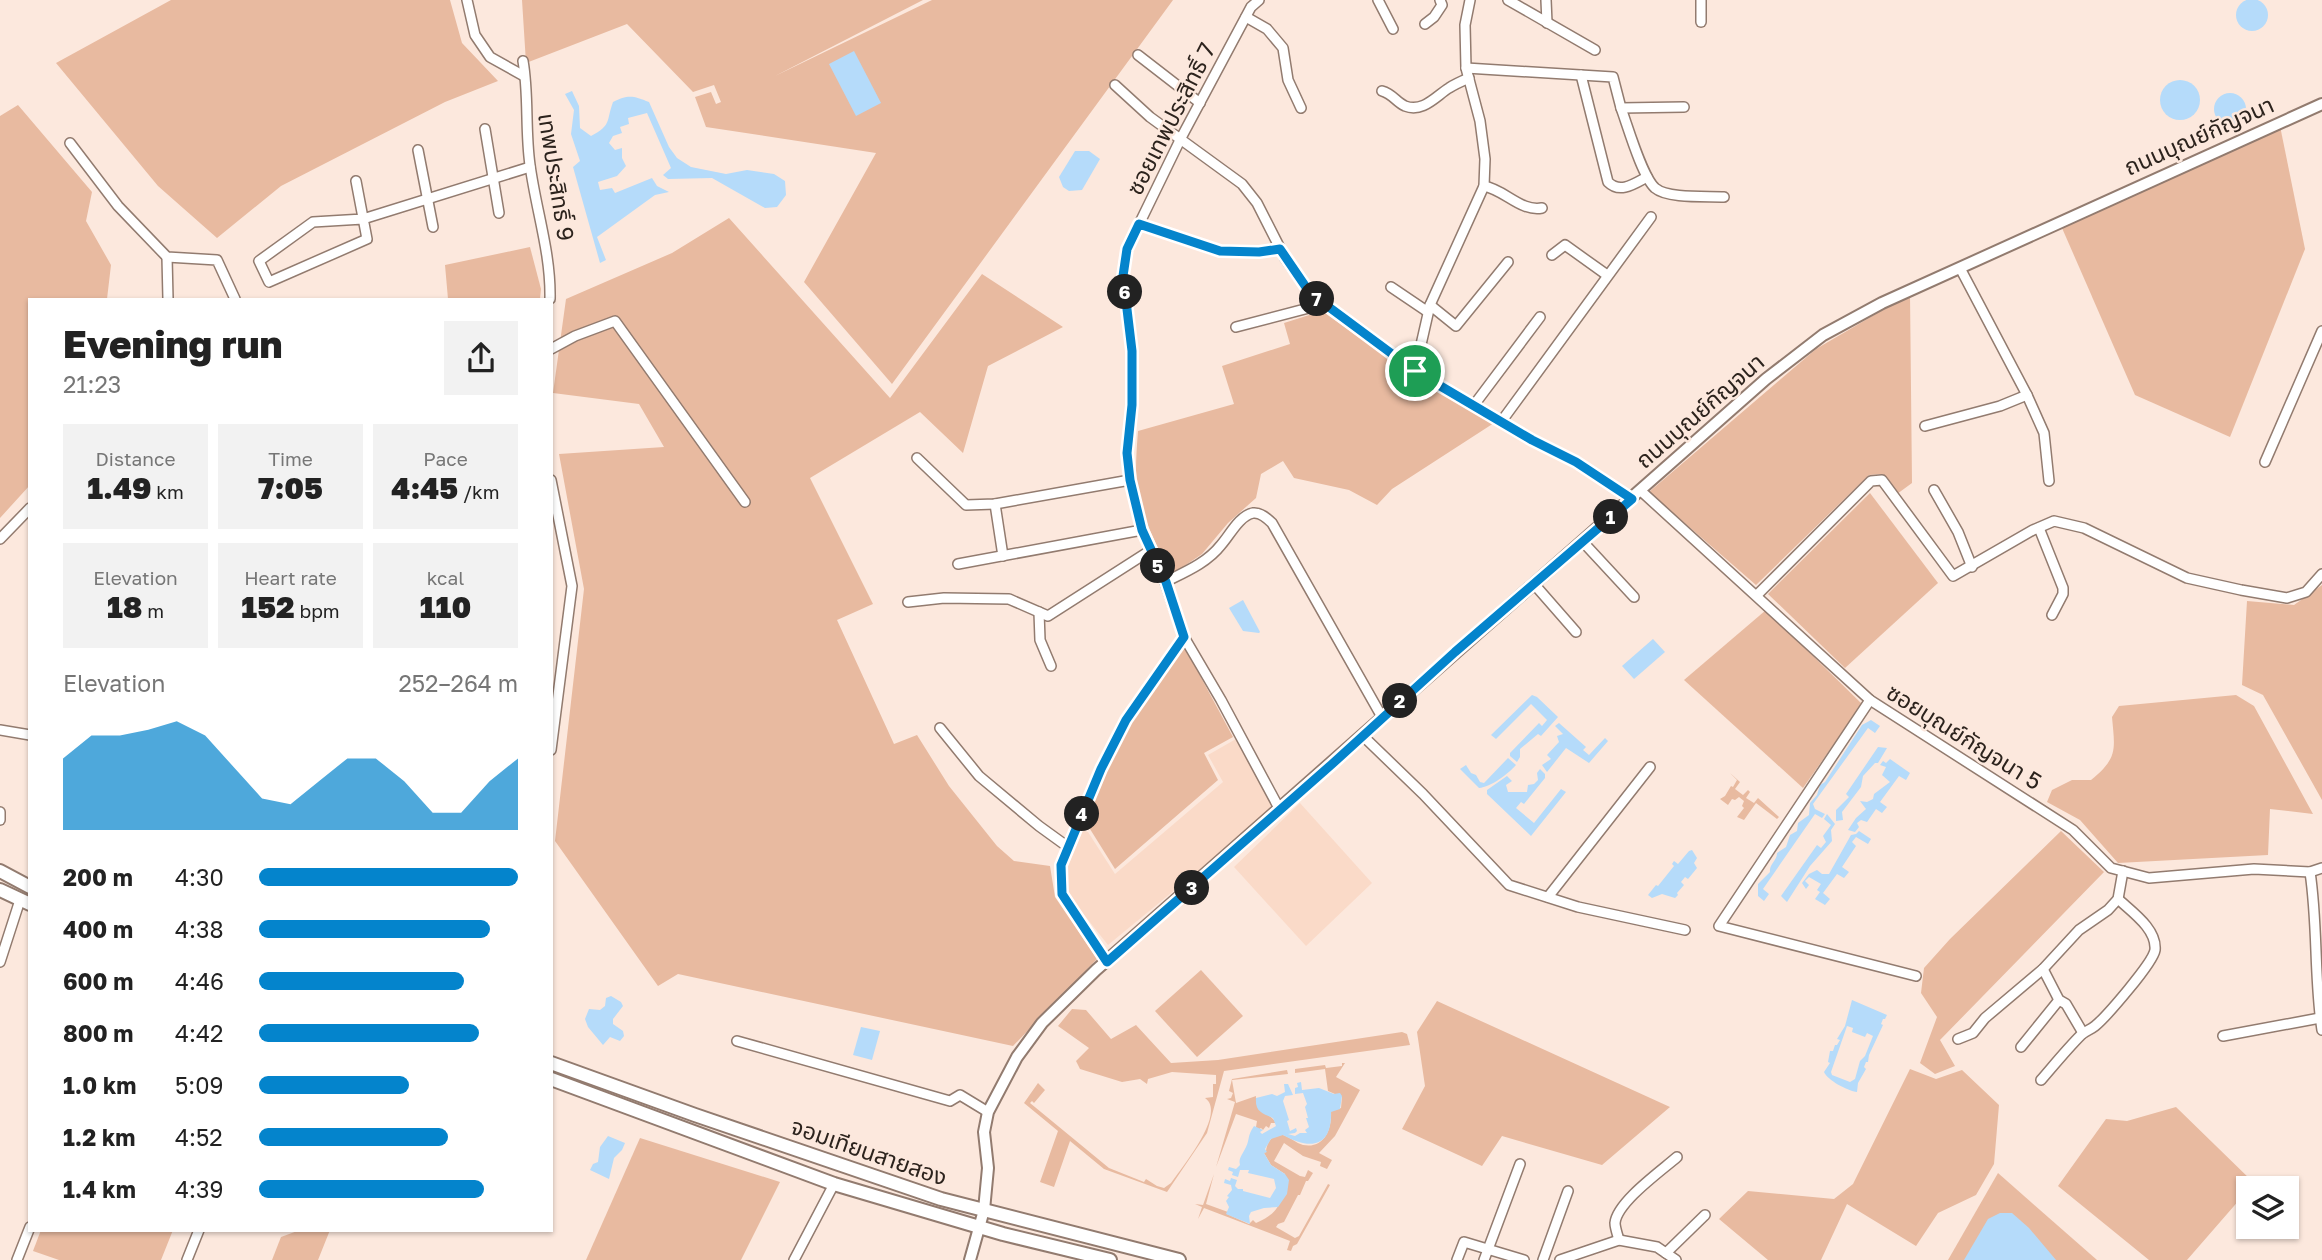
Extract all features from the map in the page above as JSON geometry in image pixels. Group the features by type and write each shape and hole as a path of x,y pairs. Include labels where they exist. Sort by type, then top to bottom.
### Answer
{"main road":[{"path":"0,871 28,886"},
{"path":"0,890 25,902"},
{"name":"จอมเทียนสายสอง","path":"553,1064 941,1199 1179,1260"},
{"name":"จอมเทียนสายสอง","path":"553,1080 834,1184 979,1227 1110,1260"}],"street":[{"path":"467,0 475,35 490,57 524,76"},
{"name":"ซอยเทพประสิทธิ์ 7","path":"1259,0 1249,4 1127,249 1123,276 1132,351 1132,405 1127,453 1130,480 1142,530 1166,582 1184,637 1280,810"},
{"path":"1378,0 1392,29"},
{"path":"1425,24 1439,11 1442,5 1440,0"},
{"path":"1415,371 1429,308 1484,186 1485,159 1480,121 1466,68 1465,24 1470,0"},
{"path":"1508,0 1595,50"},
{"path":"1546,0 1547,23"},
{"path":"1701,0 1701,22"},
{"path":"1245,16 1267,29 1283,48 1288,80 1301,108"},
{"path":"1138,55 1200,103"},
{"name":"เทพประสิทธิ์ 9","path":"523,61 526,135 547,246 552,287 550,298"},
{"path":"1466,68 1613,77 1621,108 1647,177 1656,189 1674,195 1724,197"},
{"path":"1580,75 1608,182 1621,189 1647,177"},
{"path":"1382,91 1394,95 1404,105 1412,107 1432,102 1450,87 1469,78"},
{"path":"1115,85 1142,110 1242,184 1257,203 1280,249 1310,293 1415,371 1576,462 1632,499"},
{"name":"ถนนบุณย์กัญจนา","path":"970,1260 984,1210 988,1168 984,1132 988,1112 1017,1058 1042,1023 1096,970 1766,379 1822,335 1882,303 2322,104"},
{"path":"1621,108 1684,107"},
{"path":"485,129 499,213"},
{"path":"70,143 118,206 167,257 168,298"},
{"path":"418,150 433,227"},
{"path":"356,181 363,219 367,240 269,282 259,261 313,222 363,219 530,167"},
{"path":"1484,186 1495,188 1532,210 1542,208"},
{"path":"1502,422 1651,216"},
{"path":"1139,224 1220,251 1259,252 1280,249"},
{"path":"1552,255 1565,245 1607,275"},
{"path":"167,257 217,260 235,298"},
{"path":"1391,287 1456,326 1508,262"},
{"path":"1960,268 2044,433 2049,481"},
{"path":"1236,327 1324,304"},
{"path":"1474,405 1540,317"},
{"path":"553,348 575,336 615,321 745,502"},
{"path":"2265,462 2322,331"},
{"path":"1925,426 2027,395"},
{"path":"917,458 966,505 995,504 1130,480"},
{"path":"1757,595 1871,481 1882,480 1953,576 2054,521 2084,528 2186,578 2287,598 2306,592 2322,574"},
{"path":"553,490 572,586 553,734"},
{"path":"1934,490 1958,532 1972,567"},
{"name":"ซอยบุณย์กัญจนา 5","path":"1641,491 1870,700 2073,830 2111,868 2149,878 2254,869 2310,872 2322,868"},
{"path":"995,504 1003,556"},
{"path":"1166,582 1201,563 1219,548 1244,518 1254,513 1261,514 1272,523 1382,716"},
{"path":"0,539 27,519"},
{"path":"2039,528 2063,588 2063,594 2052,615"},
{"path":"958,564 1142,530"},
{"path":"1583,542 1634,597"},
{"path":"908,602 944,598 1009,599 1048,616 1151,550"},
{"path":"1534,584 1576,632"},
{"path":"1039,612 1040,640 1051,666"},
{"path":"1107,962 1062,894 1061,865 1101,769 1126,720 1184,637"},
{"path":"1870,700 1719,926 1916,976"},
{"path":"940,728 979,776 1068,847"},
{"path":"0,730 28,735"},
{"path":"1363,736 1440,812 1508,885 1578,907 1685,930"},
{"path":"1548,897 1650,767"},
{"path":"0,811 0,820"},
{"path":"1958,1039 1973,1032 1985,1017 2043,969 2079,930 2108,910 2118,899 2123,871"},
{"path":"2310,872 2318,902 2322,1030"},
{"path":"2041,1080 2083,1033 2095,1026 2151,961 2155,949 2153,939 2143,921 2118,899"},
{"path":"0,962 25,902"},
{"path":"2043,969 2059,1000 2066,1004 2083,1033"},
{"path":"2021,1047 2059,1000"},
{"path":"2222,1037 2320,1018"},
{"path":"737,1041 950,1101 960,1095 988,1112"},
{"path":"1619,1240 1615,1223 1621,1209 1677,1157"},
{"path":"1484,1260 1520,1164"},
{"path":"871,1195 877,1176"},
{"path":"794,1260 834,1184"},
{"path":"1543,1260 1568,1191"},
{"path":"1666,1253 1705,1215"},
{"path":"17,1260 28,1232"},
{"path":"187,1260 198,1232"},
{"path":"1560,1260 1586,1257 1619,1240 1657,1247 1676,1260"},
{"path":"1457,1260 1464,1242 1524,1260"}],"shaded area":[{"path":"171,0 450,0 462,43 498,81 445,102 281,186 217,238 158,186 56,63"},
{"path":"522,0 923,0 775,76 932,0 1173,0 892,384 804,282 876,153 706,127 695,97 711,92 716,104 721,102 714,85 693,92 627,24 526,63"},
{"path":"18,105 92,192 86,221 111,265 107,298 28,298 28,487 0,518 0,116"},
{"path":"2280,126 2305,249 2230,437 2135,395 2062,228"},
{"path":"729,218 890,398 982,274 1063,327 988,366 963,453 920,412 810,478 873,604 837,620 894,744 917,735 949,786 997,846 1014,861 1050,866 1055,897 1097,959 1013,1046 678,974 658,986 555,841 584,589 559,454 664,447 639,404 553,393 566,299 672,253"},
{"path":"530,247 541,289 540,298 448,298 445,265"},
{"path":"1910,294 1912,483 1897,494 1882,474 1869,475 1756,585 1649,492 1816,349"},
{"path":"1322,311 1417,378 1494,423 1392,489 1377,505 1349,490 1294,478 1283,461 1261,474 1256,498 1228,523 1202,554 1171,575 1139,497 1136,470 1138,431 1234,404 1222,366 1290,344 1284,323"},
{"path":"1870,493 1938,583 1845,668 1768,594"},
{"path":"2322,585 2322,800 2263,695 2242,685 2247,601 2294,605"},
{"path":"1766,610 1862,704 1803,788 1684,680"},
{"path":"1183,644 1233,737 1204,753 1218,780 1115,869 1090,829 1081,826 1126,726"},
{"path":"2236,695 2254,706 2313,814 2270,809 2268,855 2118,863 2080,820 2047,802 2052,790 2072,780 2091,780 2106,766 2114,746 2112,717 2119,706"},
{"path":"1236,739 1274,808 1108,945 1066,892 1065,865 1081,830 1088,832 1115,874 1223,782 1208,755"},
{"path":"1730,773 1740,782 1735,789 1743,795 1748,790 1750,792 1746,798 1754,803 1758,798 1779,817 1777,819 1756,803 1744,820 1737,817 1744,808 1744,801 1739,797 1732,799 1728,805 1720,799 1737,780"},
{"path":"1300,803 1372,883 1306,946 1234,867"},
{"path":"2061,831 2104,872 1940,1040 1955,1066 1935,1074 1920,1063 1937,1017 1921,993 1924,968 1950,939"},
{"path":"1201,970 1243,1016 1197,1057 1155,1011"},
{"path":"1437,1001 1670,1107 1602,1165 1502,1136 1482,1166 1402,1129 1425,1086 1417,1032"},
{"path":"1072,1009 1086,1010 1111,1039 1136,1025 1171,1063 1218,1060 1402,1032 1407,1034 1410,1045 1224,1071 1207,1133 1167,1192 1104,1169 1070,1141 1054,1187 1040,1182 1058,1131 1024,1103 1038,1083 1045,1090 1034,1103 1030,1103 1109,1168 1144,1182 1146,1179 1164,1188 1184,1165 1207,1127 1211,1115 1210,1105 1205,1098 1213,1097 1213,1084 1216,1084 1216,1075 1172,1072 1148,1079 1147,1084 1140,1079 1122,1082 1080,1069 1076,1061 1089,1048 1058,1026"},
{"path":"1342,1063 1345,1063 1336,1077 1360,1090 1335,1136 1319,1153 1332,1160 1327,1169 1320,1166 1321,1162 1303,1156 1284,1143 1274,1161 1300,1176 1305,1177 1308,1170 1313,1173 1284,1222 1276,1227 1295,1238 1299,1236 1328,1184 1330,1185 1291,1251 1287,1250 1290,1241 1204,1208 1198,1219 1202,1207 1195,1204 1203,1205 1214,1174 1206,1204 1249,1224 1253,1220 1256,1223 1264,1219 1276,1209 1284,1190 1285,1174 1271,1165 1264,1153 1268,1143 1279,1135 1303,1145 1317,1144 1326,1136 1331,1111 1341,1108 1342,1097 1328,1091 1325,1069 1295,1073 1295,1069 1342,1066"},
{"path":"1910,1069 1936,1079 1962,1070 1999,1105 1994,1164 1976,1195 1938,1213 1916,1246 1847,1204 1821,1260 1768,1260 1719,1219 1748,1191 1834,1199 1853,1184"},
{"path":"1287,1070 1288,1074 1232,1080 1236,1103 1256,1096 1260,1109 1276,1123 1271,1123 1269,1128 1266,1126 1263,1130 1258,1130 1257,1121 1236,1114 1216,1167 1235,1102 1227,1099 1231,1098 1233,1093 1229,1091 1232,1079"},
{"path":"2176,1107 2247,1176 2236,1176 2236,1204 2187,1260 2149,1260 2058,1186 2106,1119 2127,1121"},
{"path":"640,1138 780,1182 741,1260 586,1260"},
{"path":"1998,1173 2097,1260 1948,1260"},
{"path":"40,1232 172,1232 161,1260 59,1260 33,1251"},
{"path":"295,1232 329,1232 318,1260 272,1260 281,1237"}],"water":[{"path":"2252,-1 2263,4 2268,15 2263,26 2252,31 2241,26 2236,15 2241,4"},
{"path":"854,51 881,103 856,116 829,64"},
{"path":"2180,80 2188,81 2194,86 2199,92 2199,108 2194,114 2188,119 2180,120 2172,119 2166,114 2161,108 2160,100 2161,92 2166,86 2172,81"},
{"path":"572,91 579,106 580,128 591,136 605,125 613,102 627,97 639,98 649,102 669,147 677,158 691,167 726,174 747,170 774,174 785,181 786,195 777,207 765,208 712,178 668,179 663,175 671,168 647,113 628,118 629,124 620,127 622,133 613,136 609,143 615,150 622,148 622,158 626,166 617,176 598,182 600,190 612,188 615,193 652,178 657,186 669,192 655,195 597,237 606,260 600,263 573,167 580,161 571,134 574,110 565,94"},
{"path":"2230,93 2241,98 2246,109 2241,120 2230,125 2219,120 2214,109 2219,98"},
{"path":"1075,151 1089,151 1100,159 1082,190 1069,191 1063,187 1059,177"},
{"path":"1243,600 1259,633 1243,631 1229,608"},
{"path":"1653,639 1665,652 1634,679 1622,666"},
{"path":"1532,695 1558,717 1541,736 1538,734 1520,749 1517,762 1510,753 1539,723 1542,726 1547,720 1531,704 1496,739 1491,735"},
{"path":"1871,720 1880,726 1875,733 1868,728 1813,804 1815,809 1825,814 1822,818 1815,814 1763,889 1769,894 1764,901 1758,896 1758,884 1770,872 1777,853 1786,847 1790,835 1797,831 1798,823 1809,815 1810,803 1817,795 1820,785 1825,782 1862,725"},
{"path":"1559,723 1586,747 1583,750 1589,755 1605,738 1608,741 1589,763 1566,748 1547,772 1542,765 1551,759 1547,755 1559,742 1557,736 1563,734 1555,726"},
{"path":"1878,747 1887,748 1878,763 1863,776 1861,787 1842,812 1843,820 1836,821 1836,810 1849,797 1846,794"},
{"path":"1508,758 1516,765 1484,787 1479,788 1460,769 1466,765 1480,782 1484,783"},
{"path":"1890,759 1910,773 1906,780 1899,776 1880,802 1887,807 1882,813 1876,809 1867,822 1861,820 1857,823 1859,827 1855,832 1848,830 1866,809 1860,801 1873,799 1874,794 1890,782 1882,775 1886,767 1880,765"},
{"path":"1540,769 1545,778 1524,804 1521,802 1516,808 1534,823 1561,789 1566,792 1531,836 1487,794 1487,790 1507,776 1512,781 1506,785 1508,792 1527,792 1528,785 1538,780 1537,773"},
{"path":"1827,814 1835,824 1831,830 1832,841 1810,866 1787,902 1781,896 1817,845 1821,848 1826,842 1823,836 1831,825 1824,819"},
{"path":"1859,831 1871,839 1868,844 1856,837 1852,842 1856,846 1842,867 1849,872 1844,878 1837,874 1823,893 1830,899 1825,905 1815,899 1821,884 1809,877 1805,881 1809,885 1806,889 1802,883 1809,874 1817,870 1822,874 1829,874 1851,835"},
{"path":"1692,850 1697,858 1694,863 1697,868 1688,879 1685,877 1681,882 1684,885 1678,895 1675,898 1662,894 1652,898 1648,895 1674,866 1674,861 1678,864"},
{"path":"611,996 623,1006 613,1019 613,1024 623,1031 624,1036 620,1041 610,1037 603,1045 585,1019 589,1009 600,1010 605,1006 606,998"},
{"path":"1852,1000 1887,1015 1864,1067 1866,1069 1858,1083 1857,1092 1838,1085 1824,1072 1830,1063 1830,1051 1833,1051 1840,1040 1837,1039 1845,1026","holes":["1847,1026 1853,1028 1852,1032 1865,1037 1867,1033 1873,1036 1865,1056 1860,1061 1855,1079 1850,1082 1832,1075 1831,1072"]},
{"path":"861,1027 880,1031 872,1060 853,1055"},
{"path":"1301,1082 1302,1090 1319,1088 1334,1094 1340,1093 1342,1096 1340,1109 1331,1112 1328,1133 1318,1143 1310,1144 1283,1135 1271,1139 1265,1149 1267,1152 1264,1153 1271,1165 1289,1180 1287,1194 1278,1207 1251,1212 1250,1224 1226,1214 1229,1207 1227,1196 1232,1190 1231,1185 1224,1183 1225,1179 1237,1180 1235,1186 1238,1189 1270,1198 1276,1188 1274,1179 1248,1173 1249,1170 1240,1170 1238,1177 1228,1170 1229,1167 1236,1169 1240,1165 1240,1158 1254,1126 1263,1130 1260,1132 1262,1134 1276,1126 1273,1118 1258,1109 1256,1098 1272,1094 1277,1096 1285,1092 1284,1084 1288,1084 1293,1095 1285,1096 1283,1101 1290,1131 1296,1128 1297,1131 1288,1134 1295,1136 1307,1133 1307,1104 1303,1093 1295,1094 1297,1083"},
{"path":"608,1136 625,1143 614,1158 609,1179 590,1170 593,1164 598,1162 600,1147"},
{"path":"2000,1213 2012,1213 2029,1228 2056,1260 1964,1260 1988,1219"}],"route":[{"path":"1139,224 1220,251 1259,252 1280,249 1310,293 1415,371 1532,440 1576,462 1632,499 1382,716 1331,765 1107,962 1062,894 1061,865 1101,769 1126,720 1184,637 1166,582 1142,530 1130,480 1127,453 1132,405 1132,351 1123,276 1127,249 1139,224"}]}
